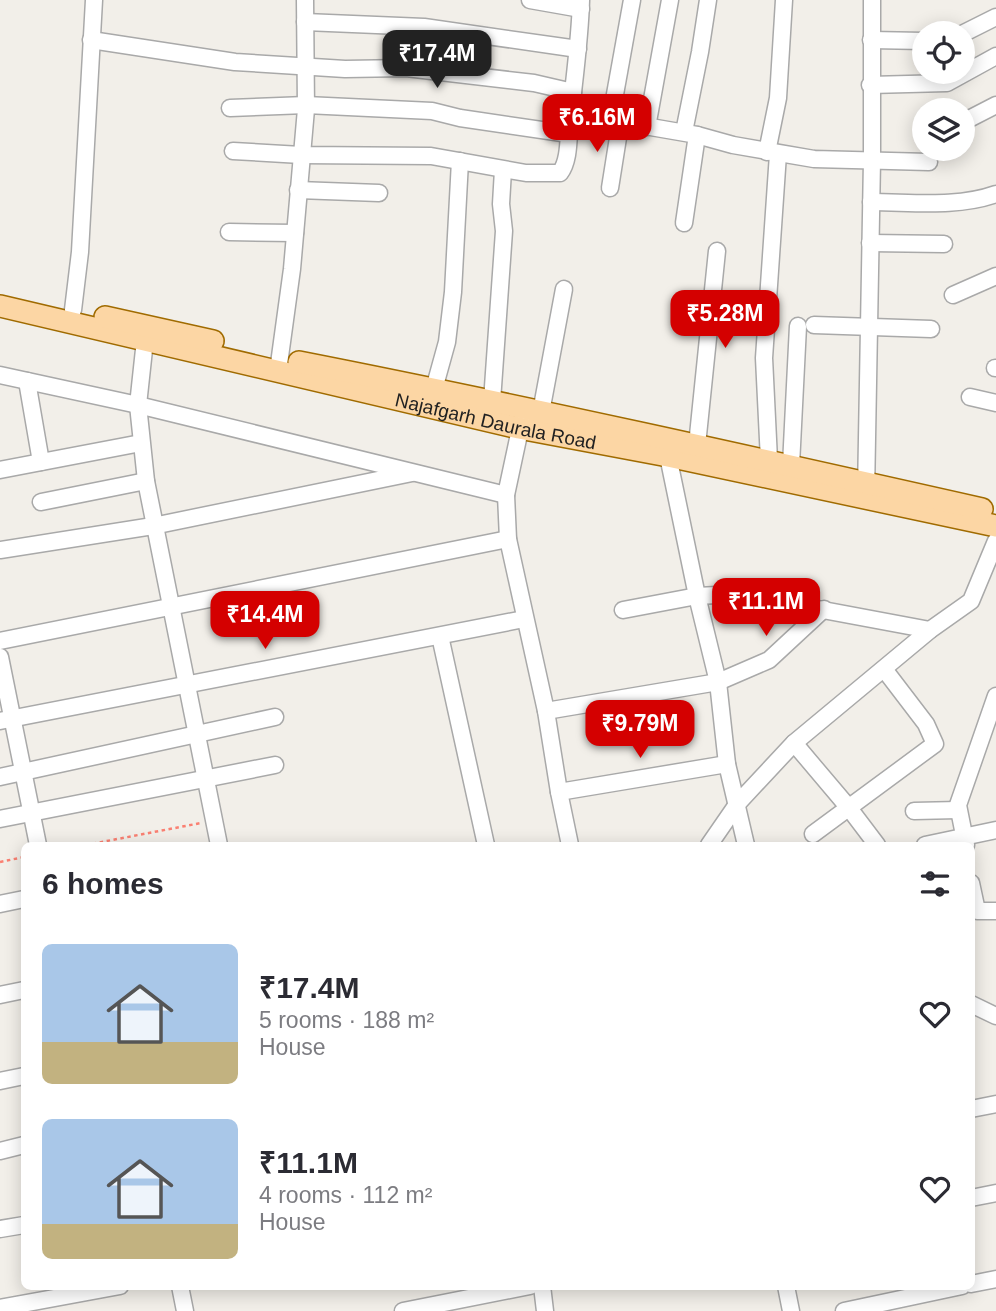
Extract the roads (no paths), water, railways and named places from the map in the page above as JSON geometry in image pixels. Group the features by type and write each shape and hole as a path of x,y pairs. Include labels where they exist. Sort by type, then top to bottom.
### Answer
{"main road":[{"name":"Najafgarh Daurala Road","path":"0,294 72,310 146,332 519,428 996,512"},
{"name":"Najafgarh Daurala Road","path":"0,306 146,332"},
{"name":"Najafgarh Daurala Road","path":"279,365 434,388 769,460 866,491 996,526"}],"street":[{"path":"72,310 80,252 94,0"},
{"path":"279,365 295,233 306,105 305,0"},
{"path":"233,150 301,155 431,156 503,170 560,173 564,167 579,49 581,5 530,0"},
{"path":"610,188 615,124 632,0"},
{"path":"647,127 670,0"},
{"path":"684,223 691,134 708,0"},
{"path":"769,460 764,358 773,153 784,0"},
{"path":"866,491 872,0"},
{"path":"975,28 996,18"},
{"path":"305,22 424,27 579,49"},
{"path":"91,40 217,60 345,69 405,68 534,83 573,92"},
{"path":"871,40 912,41"},
{"path":"870,85 947,83 996,56"},
{"path":"230,108 306,105 432,111 471,120 569,128 615,124 691,134 733,145 814,159 929,162"},
{"path":"975,116 996,105"},
{"path":"434,388 447,342 452,305 460,161"},
{"path":"492,401 504,231 501,204 503,170"},
{"path":"298,190 379,193"},
{"path":"871,202 962,202 996,194"},
{"path":"229,232 295,233"},
{"path":"870,243 944,244"},
{"path":"697,444 717,251"},
{"path":"953,295 996,276"},
{"path":"564,289 534,410 519,428 506,495 508,540 547,711 568,842"},
{"path":"791,465 806,325 931,329"},
{"path":"146,332 138,405 146,481 218,842"},
{"path":"0,375 138,405 506,495"},
{"path":"27,381 41,463"},
{"path":"970,397 996,403"},
{"path":"0,470 141,443"},
{"path":"668,456 718,682 727,764 745,842"},
{"path":"0,550 153,526 417,472"},
{"path":"41,502 146,481"},
{"path":"0,641 508,540"},
{"path":"711,842 738,803 794,743 930,630 971,601 996,541"},
{"path":"623,610 697,596 737,594 930,630"},
{"path":"547,711 718,682 769,660 824,609"},
{"path":"6,720 524,619"},
{"path":"440,636 485,842"},
{"path":"0,657 6,720 23,772 37,842"},
{"path":"813,834 935,744 926,724 884,669"},
{"path":"995,704 961,793 958,810 965,841 996,830"},
{"path":"0,777 275,717"},
{"path":"794,743 875,842"},
{"path":"559,793 727,764"},
{"path":"0,819 275,765"},
{"path":"914,811 958,810"},
{"path":"0,904 21,900"},
{"path":"975,902 977,911 996,911"},
{"path":"0,995 21,991"},
{"path":"975,1006 996,1016"},
{"path":"0,1082 21,1077"},
{"path":"975,1108 996,1104"},
{"path":"0,1151 21,1146"},
{"path":"975,1197 996,1193"},
{"path":"0,1229 21,1226"},
{"path":"975,1283 996,1279"},
{"path":"0,1308 98,1290"},
{"path":"181,1290 185,1311"},
{"path":"403,1311 510,1290"},
{"path":"542,1290 545,1311"},
{"path":"787,1290 791,1311"},
{"path":"844,1311 943,1290"}]}
